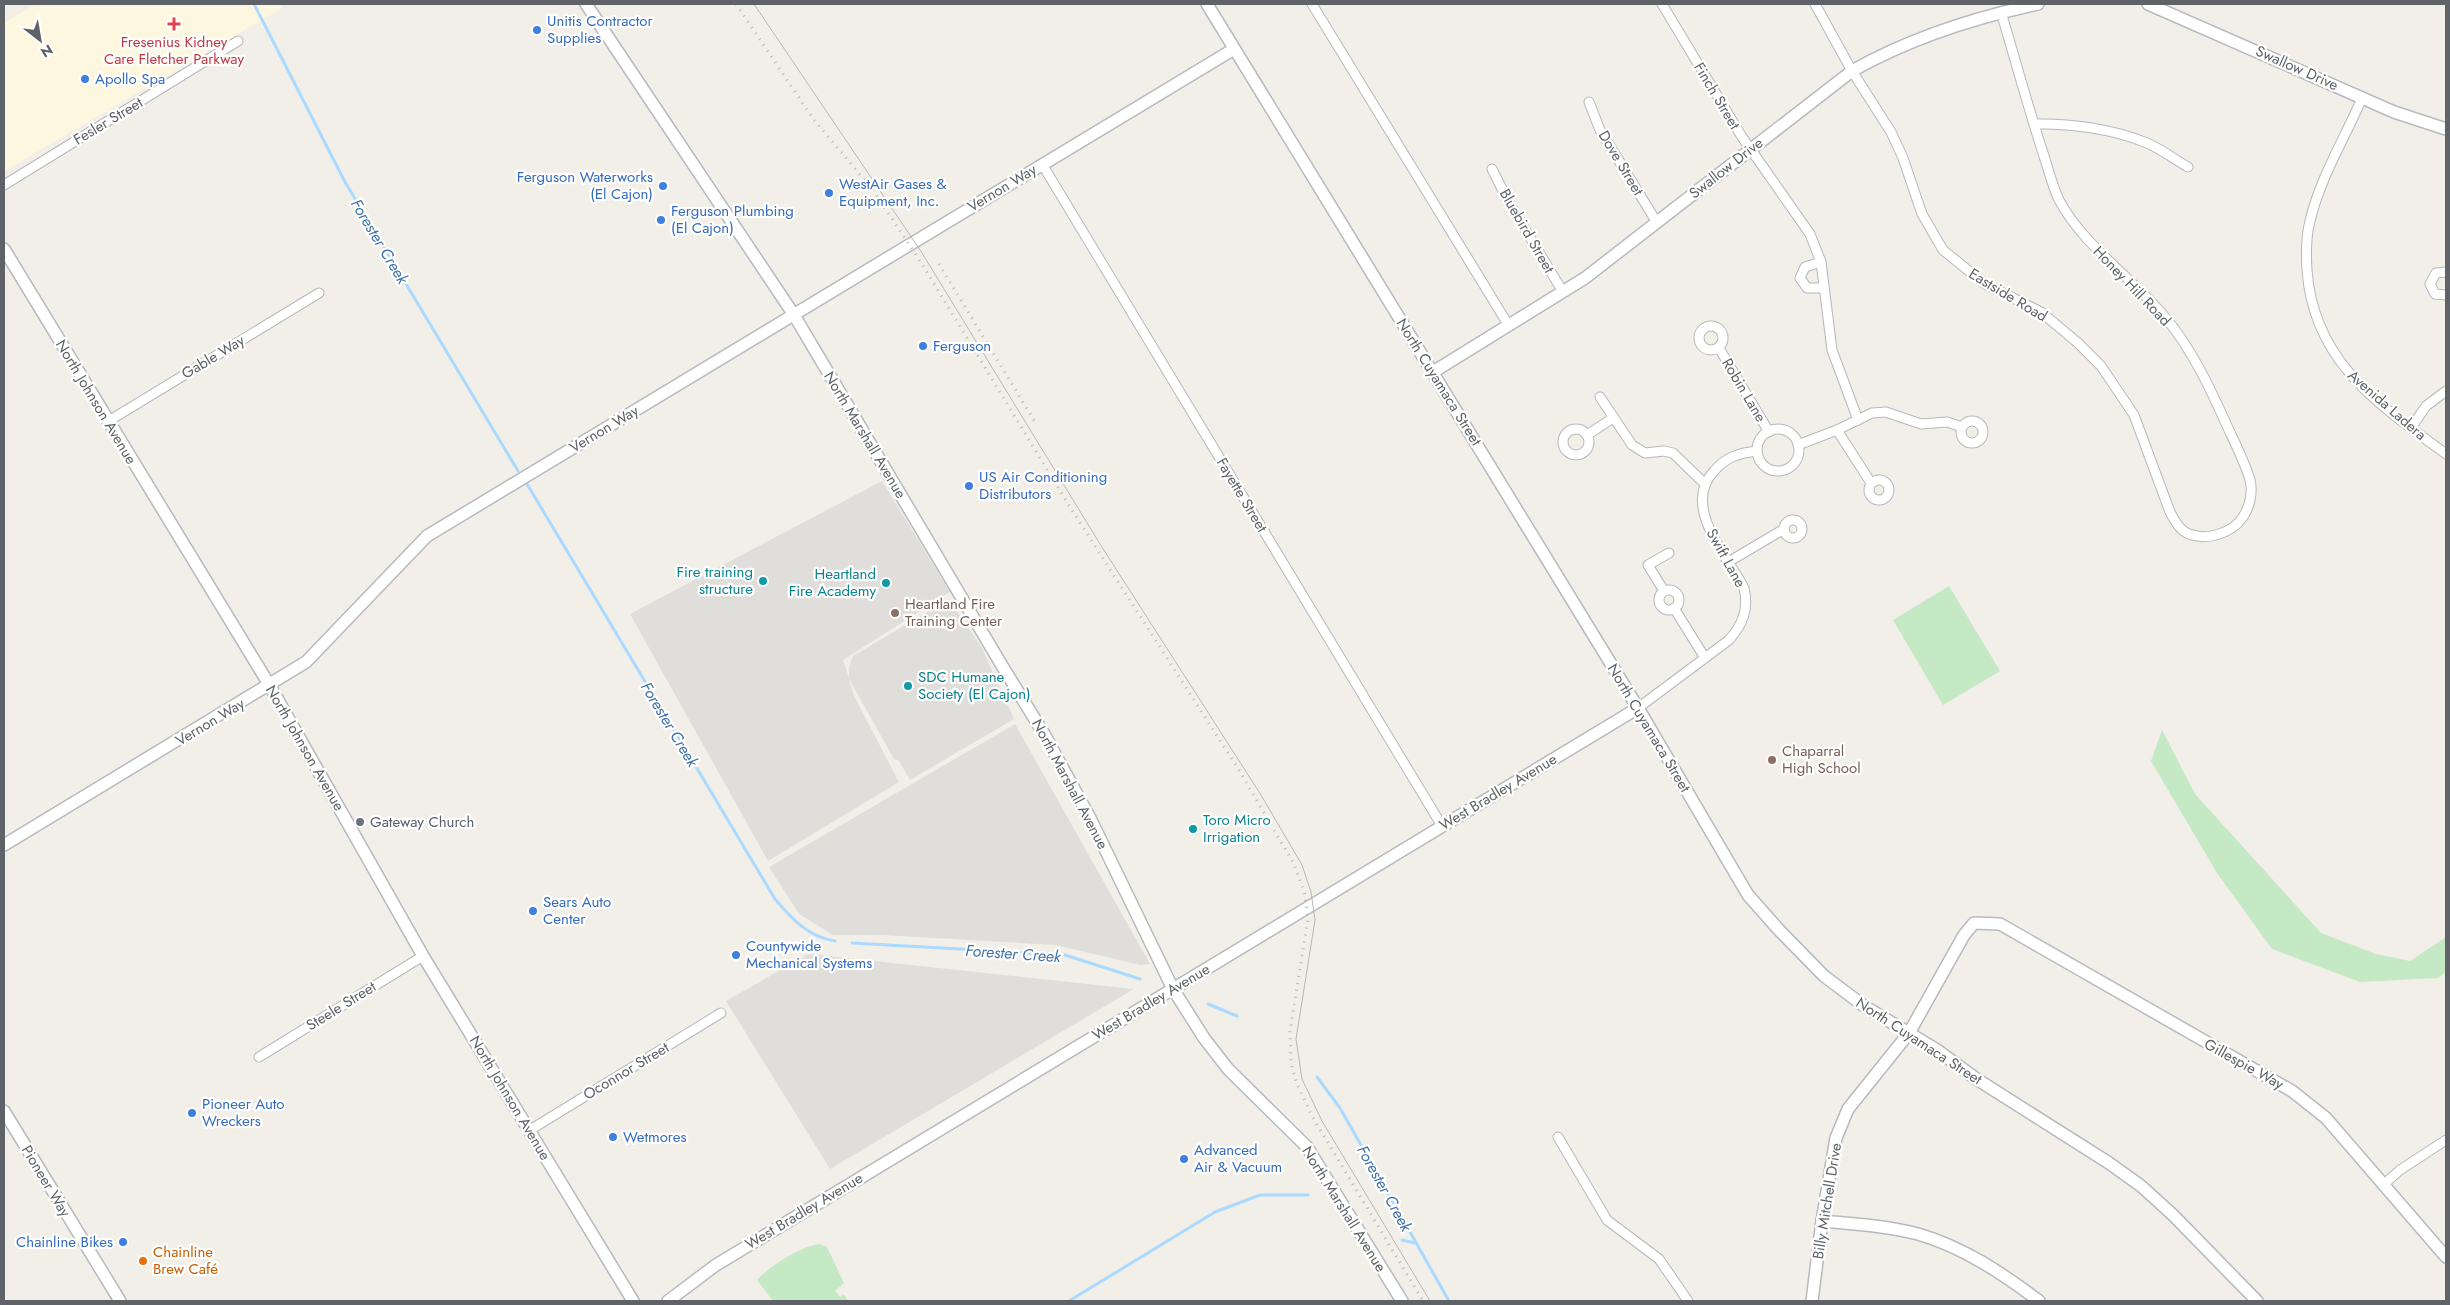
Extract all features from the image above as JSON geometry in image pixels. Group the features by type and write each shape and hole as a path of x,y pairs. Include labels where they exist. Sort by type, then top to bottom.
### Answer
{"main road":[{"name":"North Marshall Avenue","path":"586,4 794,315 1004,670 1044,734 1090,818 1173,989 1204,1038 1228,1069 1307,1147 1402,1301"},
{"name":"North Cuyamaca Street","path":"1207,4 1638,708 1748,895 1778,930 1824,976 1864,1006 1909,1033 2140,1186 2174,1215 2257,1301"},
{"name":"Swallow Drive","path":"1433,372 1586,278 1656,221 1852,71 1887,51 1919,38 2001,12 2038,4"},
{"name":"Swallow Drive","path":"2148,4 2394,112 2446,129"},
{"name":"Vernon Way","path":"4,845 270,686 306,662 427,536 1234,49"},
{"name":"North Johnson Avenue","path":"4,249 107,422 270,686 423,956 633,1301"},
{"name":"West Bradley Avenue","path":"668,1301 716,1265 1638,708"},
{"name":"Billy Mitchell Drive","path":"1812,1301 1822,1220 1836,1138 1848,1109 1909,1033 1964,935 1974,923 2000,924"},
{"name":"Gillespie Way","path":"2000,924 2292,1091 2326,1118 2446,1257"},
{"name":"Pioneer Way","path":"4,1111 120,1301"},
{"path":"1822,1220 1885,1228 1918,1235 1966,1254 2004,1274 2039,1301"}],"street":[{"path":"1312,4 1510,326"},
{"name":"Finch Street","path":"1662,4 1750,148 1810,234 1821,262 1832,350 1858,420"},
{"name":"Eastside Road","path":"1815,4 1852,71 1891,132 1903,158 1922,214 1943,250 1985,284 2041,312 2078,343 2101,366 2134,415 2166,501"},
{"name":"Honey Hill Road","path":"2001,12 2058,197 2070,220 2087,239 2127,276 2179,336 2209,387 2250,481 2251,497 2246,513 2236,525 2223,533 2190,534 2173,519 2166,501"},
{"name":"Fesler Street","path":"4,185 238,41"},
{"name":"Avenida Ladera","path":"2362,98 2323,185 2310,221 2308,280 2319,325 2334,355 2354,380 2411,428 2446,454"},
{"name":"Dove Street","path":"1589,102 1600,130 1656,221"},
{"path":"2034,124 2058,123 2106,132 2147,143 2188,167"},
{"name":"Fayette Street","path":"1042,164 1442,826"},
{"name":"Bluebird Street","path":"1492,169 1508,201 1563,292"},
{"path":"1821,262 1805,267 1800,278 1807,288 1824,288"},
{"path":"2446,272 2436,273 2430,284 2435,294 2446,295"},
{"name":"Gable Way","path":"107,422 319,293"},
{"name":"Robin Lane","path":"1719,348 1769,432"},
{"path":"2411,428 2426,406 2446,391"},
{"path":"1600,397 1632,445 1645,453 1664,450 1673,453 1705,484 1721,463 1730,457 1758,451"},
{"path":"1798,445 1837,430 1872,413 1886,412 1921,424 1947,422 1962,427"},
{"path":"1587,435 1613,418"},
{"path":"1780,429 1786,431 1795,438 1798,445 1798,457 1794,464 1782,470 1768,468 1759,458 1760,440 1769,432 1780,429"},
{"path":"1837,430 1871,483"},
{"name":"Swift Lane","path":"1638,708 1730,640 1739,628 1746,612 1747,599 1744,588 1704,518 1702,500 1705,484"},
{"path":"1730,561 1784,529"},
{"path":"1664,592 1648,565 1669,553"},
{"path":"1673,591 1678,595 1678,604 1674,608 1665,609 1661,605 1660,596 1664,592 1673,591"},
{"path":"1674,608 1704,658"},
{"name":"Steele Street","path":"259,1057 423,956"},
{"name":"Oconnor Street","path":"530,1130 721,1013"},
{"path":"1558,1137 1607,1220 1659,1259 1688,1301"},
{"path":"2383,1185 2400,1170 2446,1140"}],"shaded area":[{"path":"36,4 280,4 282,8 4,171 4,23"},
{"path":"882,481 950,592 843,660 849,678 849,667 853,656 949,599 982,648 1014,719 910,780 899,761 894,759 849,679 855,698 899,782 768,861 630,614"},
{"path":"1015,724 1150,964 1140,965 1056,945 882,935 833,935 799,914 769,867"},
{"path":"809,954 1134,989 830,1169 726,1001"}],"green space":[{"path":"1949,586 2000,671 1943,705 1893,620"},
{"path":"2162,730 2195,794 2321,933 2376,954 2410,961 2446,937 2446,972 2438,978 2360,982 2272,949 2217,873 2151,761"},
{"path":"819,1244 827,1247 844,1283 835,1291 840,1297 844,1294 848,1301 773,1301 757,1280 769,1269 786,1258"}],"waterway":[{"name":"Forester Creek","path":"254,4 345,182 518,471"},
{"name":"Forester Creek","path":"527,484 775,899 794,920 808,931 825,939 835,941"},
{"name":"Forester Creek","path":"852,943 1065,955 1140,979"},
{"name":"Forester Creek","path":"1208,1004 1237,1016"},
{"name":"Forester Creek","path":"1317,1077 1340,1108 1449,1301"},
{"path":"1069,1301 1215,1212 1260,1195 1308,1195"},
{"path":"1402,1240 1415,1243"}],"tram line":[{"path":"754,4 922,253 1100,544 1261,795 1302,865 1311,892 1315,920 1296,1039 1302,1079 1322,1121 1430,1301"}],"railway":[{"path":"736,4 814,120 873,190 922,264 1068,504 1239,770 1294,864 1305,894 1308,919 1290,1031 1291,1062 1296,1082 1312,1116 1423,1301"},
{"path":"939,264 1035,422"}],"place":[{"name":"Fresenius Kidney Care Fletcher Parkway","path":"174,24"},
{"name":"Unitis Contractor Supplies","path":"537,30"},
{"name":"Apollo Spa","path":"85,79"},
{"name":"Ferguson Waterworks (El Cajon)","path":"663,186"},
{"name":"WestAir Gases & Equipment, Inc.","path":"829,193"},
{"name":"Ferguson Plumbing (El Cajon)","path":"661,220"},
{"name":"Ferguson","path":"923,346"},
{"name":"US Air Conditioning Distributors","path":"969,486"},
{"name":"Fire training structure","path":"763,581"},
{"name":"Heartland Fire Academy","path":"886,583"},
{"name":"Heartland Fire Training Center","path":"895,613"},
{"name":"SDC Humane Society (El Cajon)","path":"908,686"},
{"name":"Chaparral High School","path":"1772,760"},
{"name":"Gateway Church","path":"360,822"},
{"name":"Toro Micro Irrigation","path":"1193,829"},
{"name":"Sears Auto Center","path":"533,911"},
{"name":"Countywide Mechanical Systems","path":"736,955"},
{"name":"Pioneer Auto Wreckers","path":"192,1113"},
{"name":"Wetmores","path":"613,1137"},
{"name":"Advanced Air & Vacuum","path":"1184,1159"},
{"name":"Chainline Bikes","path":"123,1242"},
{"name":"Chainline Brew Café","path":"143,1261"}]}
